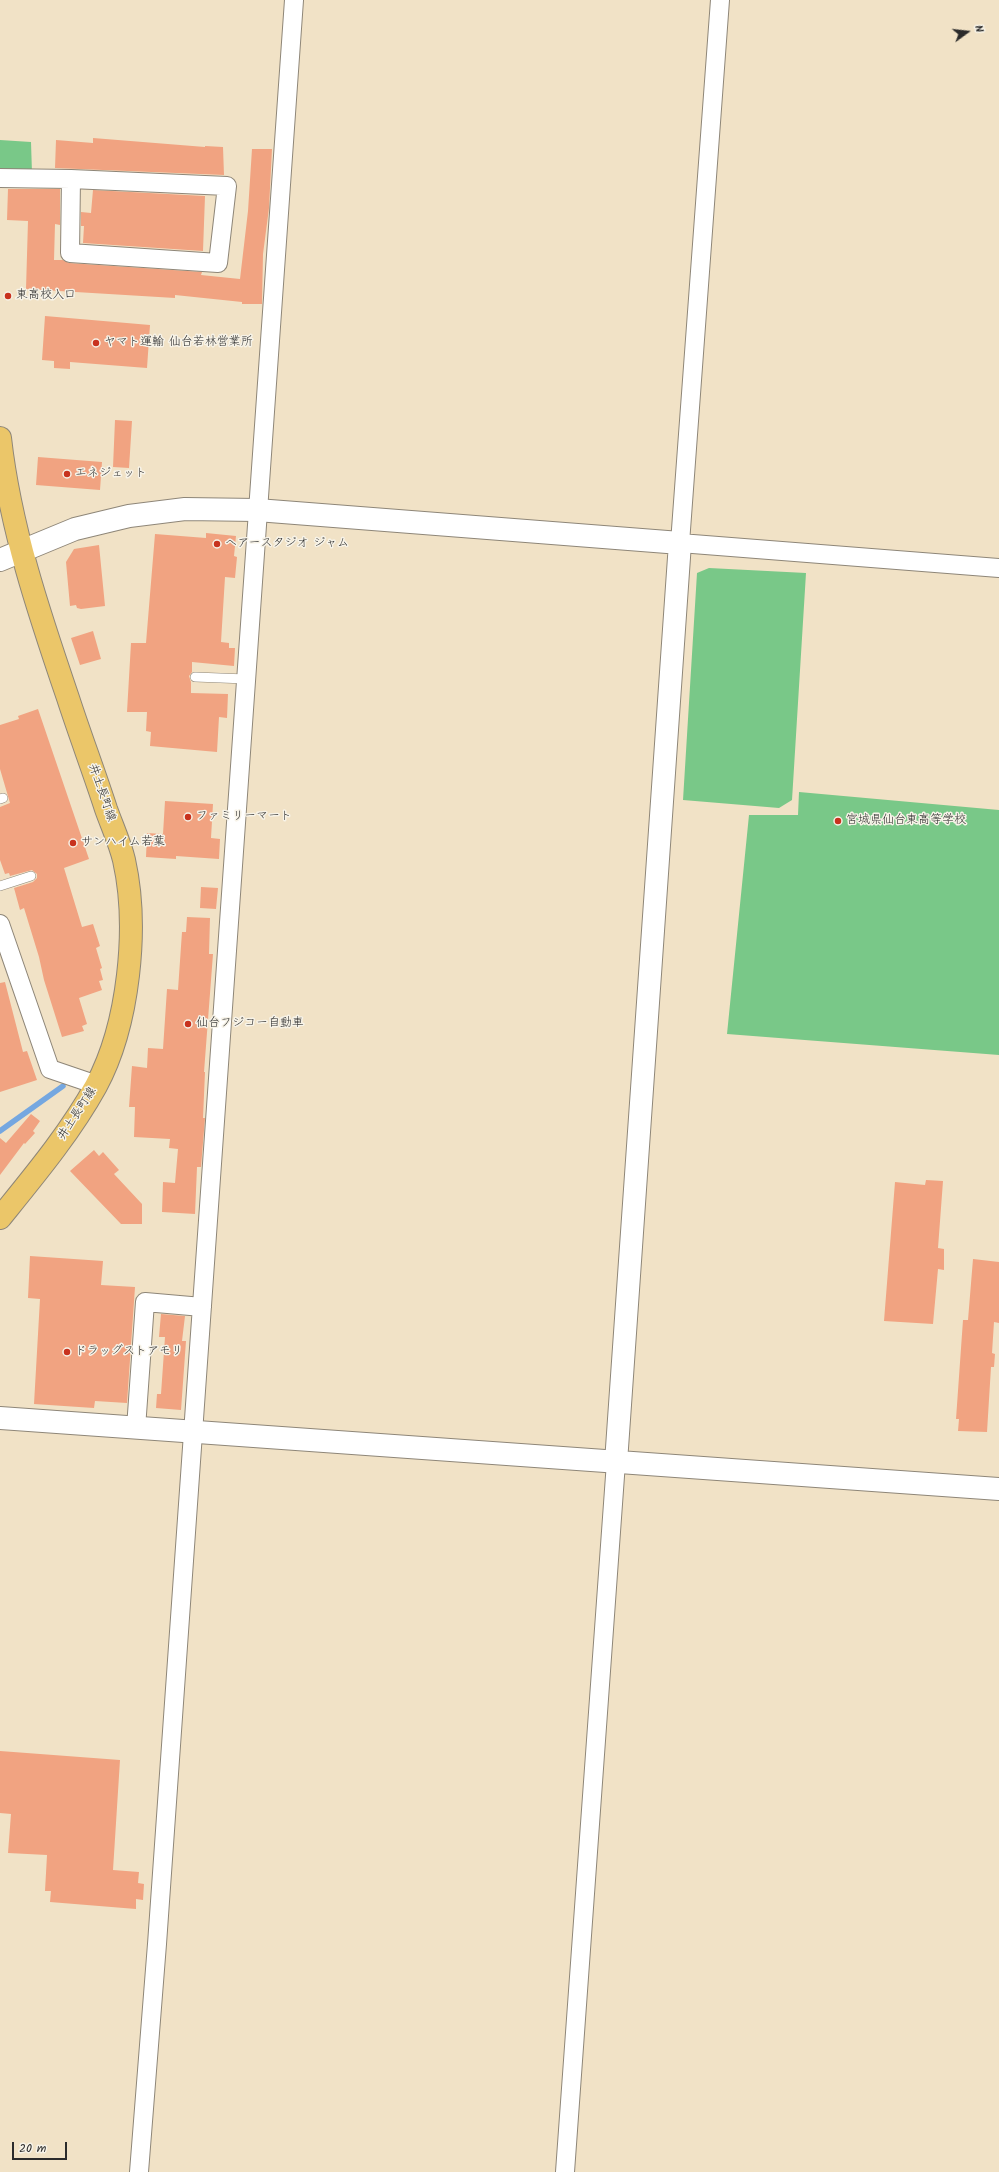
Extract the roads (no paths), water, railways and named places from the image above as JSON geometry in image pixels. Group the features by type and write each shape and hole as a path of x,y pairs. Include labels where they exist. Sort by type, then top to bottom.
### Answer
{"main road":[{"name":"井土長町線","path":"0,438 4,469 21,551 67,696 124,859 129,890 131,943 124,1003 106,1063 96,1085 58,1145 0,1218"}],"street":[{"path":"139,2172 294,0"},
{"path":"565,2172 680,543 720,0"},
{"path":"0,178 71,179 227,186 218,263 70,253 71,179"},
{"path":"0,560 75,529 156,511 185,509 257,510 999,568"},
{"path":"0,924 50,1069 96,1085"},
{"path":"136,1428 145,1302 202,1306"},
{"path":"0,1418 999,1489"}],"lane":[{"path":"195,677 246,680"},
{"path":"0,886 30,876"}],"waterway":[{"path":"0,1131 63,1086"}],"place":[{"name":"東高校入口","path":"8,296"},
{"name":"ヤマト運輸 仙台若林営業所","path":"96,343"},
{"name":"エネジェット","path":"67,474"},
{"name":"ヘアースタジオ ジャム","path":"217,544"},
{"name":"ファミリーマート","path":"188,817"},
{"name":"宮城県仙台東高等学校","path":"838,821"},
{"name":"サンハイム若葉","path":"73,843"},
{"name":"仙台フジコー自動車","path":"188,1024"},
{"name":"ドラッグストアモリ","path":"67,1352"}]}
